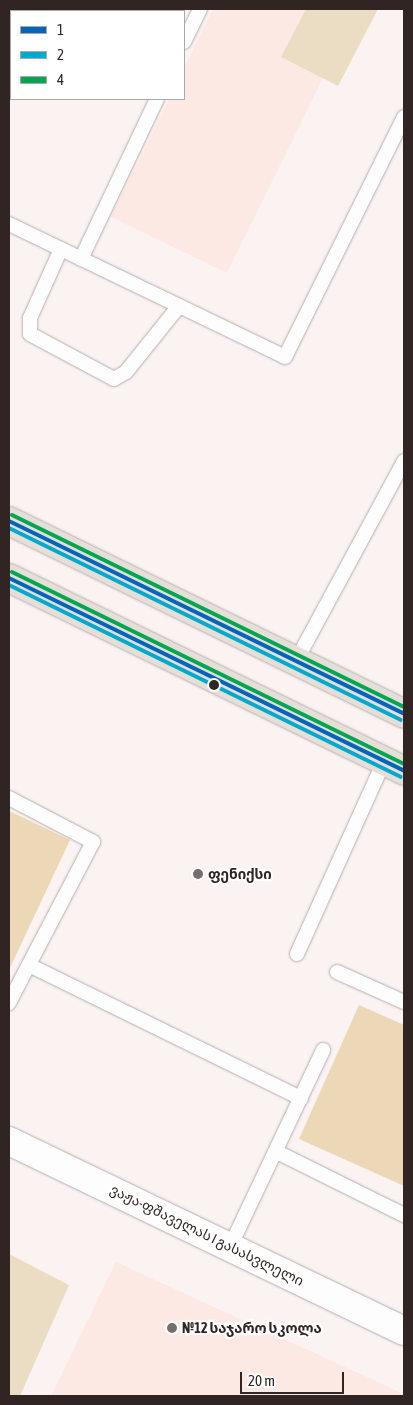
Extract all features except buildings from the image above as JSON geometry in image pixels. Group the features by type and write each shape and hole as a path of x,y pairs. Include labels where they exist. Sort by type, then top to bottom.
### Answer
{"main road":[{"path":"9,521 404,714"},
{"path":"9,578 394,766"}],"street":[{"name":"ვაჟა-ფშაველას I გასასვლელი","path":"9,1141 404,1331"}],"lane":[{"path":"185,39 193,15"},
{"path":"81,259 157,100"},
{"path":"9,224 285,357 404,117"},
{"path":"61,249 30,318 30,334 114,379 126,372 179,306"},
{"path":"296,661 403,468"},
{"path":"297,954 394,766"},
{"path":"9,798 93,842 9,1003"},
{"path":"29,965 301,1098"},
{"path":"337,972 404,1002"},
{"path":"230,1247 277,1152 323,1050"},
{"path":"277,1152 404,1215"}],"shaded area":[{"path":"213,9 357,9 227,273 111,217 169,100 185,100 185,66"},
{"path":"306,9 378,9 338,86 281,57"},
{"path":"9,811 70,840 9,970"},
{"path":"359,1005 404,1025 404,1186 299,1139"},
{"path":"9,1254 69,1285 20,1396 9,1396"},
{"name":"№12 საჯარო სკოლა","path":"116,1262 404,1394 404,1396 51,1396"}],"transit line":[{"name":"4","path":"12,515 404,707"},
{"name":"1","path":"9,521 404,714"},
{"name":"2","path":"9,528 401,720"},
{"name":"4","path":"12,572 404,764"},
{"name":"1","path":"9,578 404,771"},
{"name":"2","path":"9,585 401,777"}],"place":[{"name":"ფენიქსი","path":"198,874"},
{"name":"№12 საჯარო სკოლა","path":"172,1328"}]}
